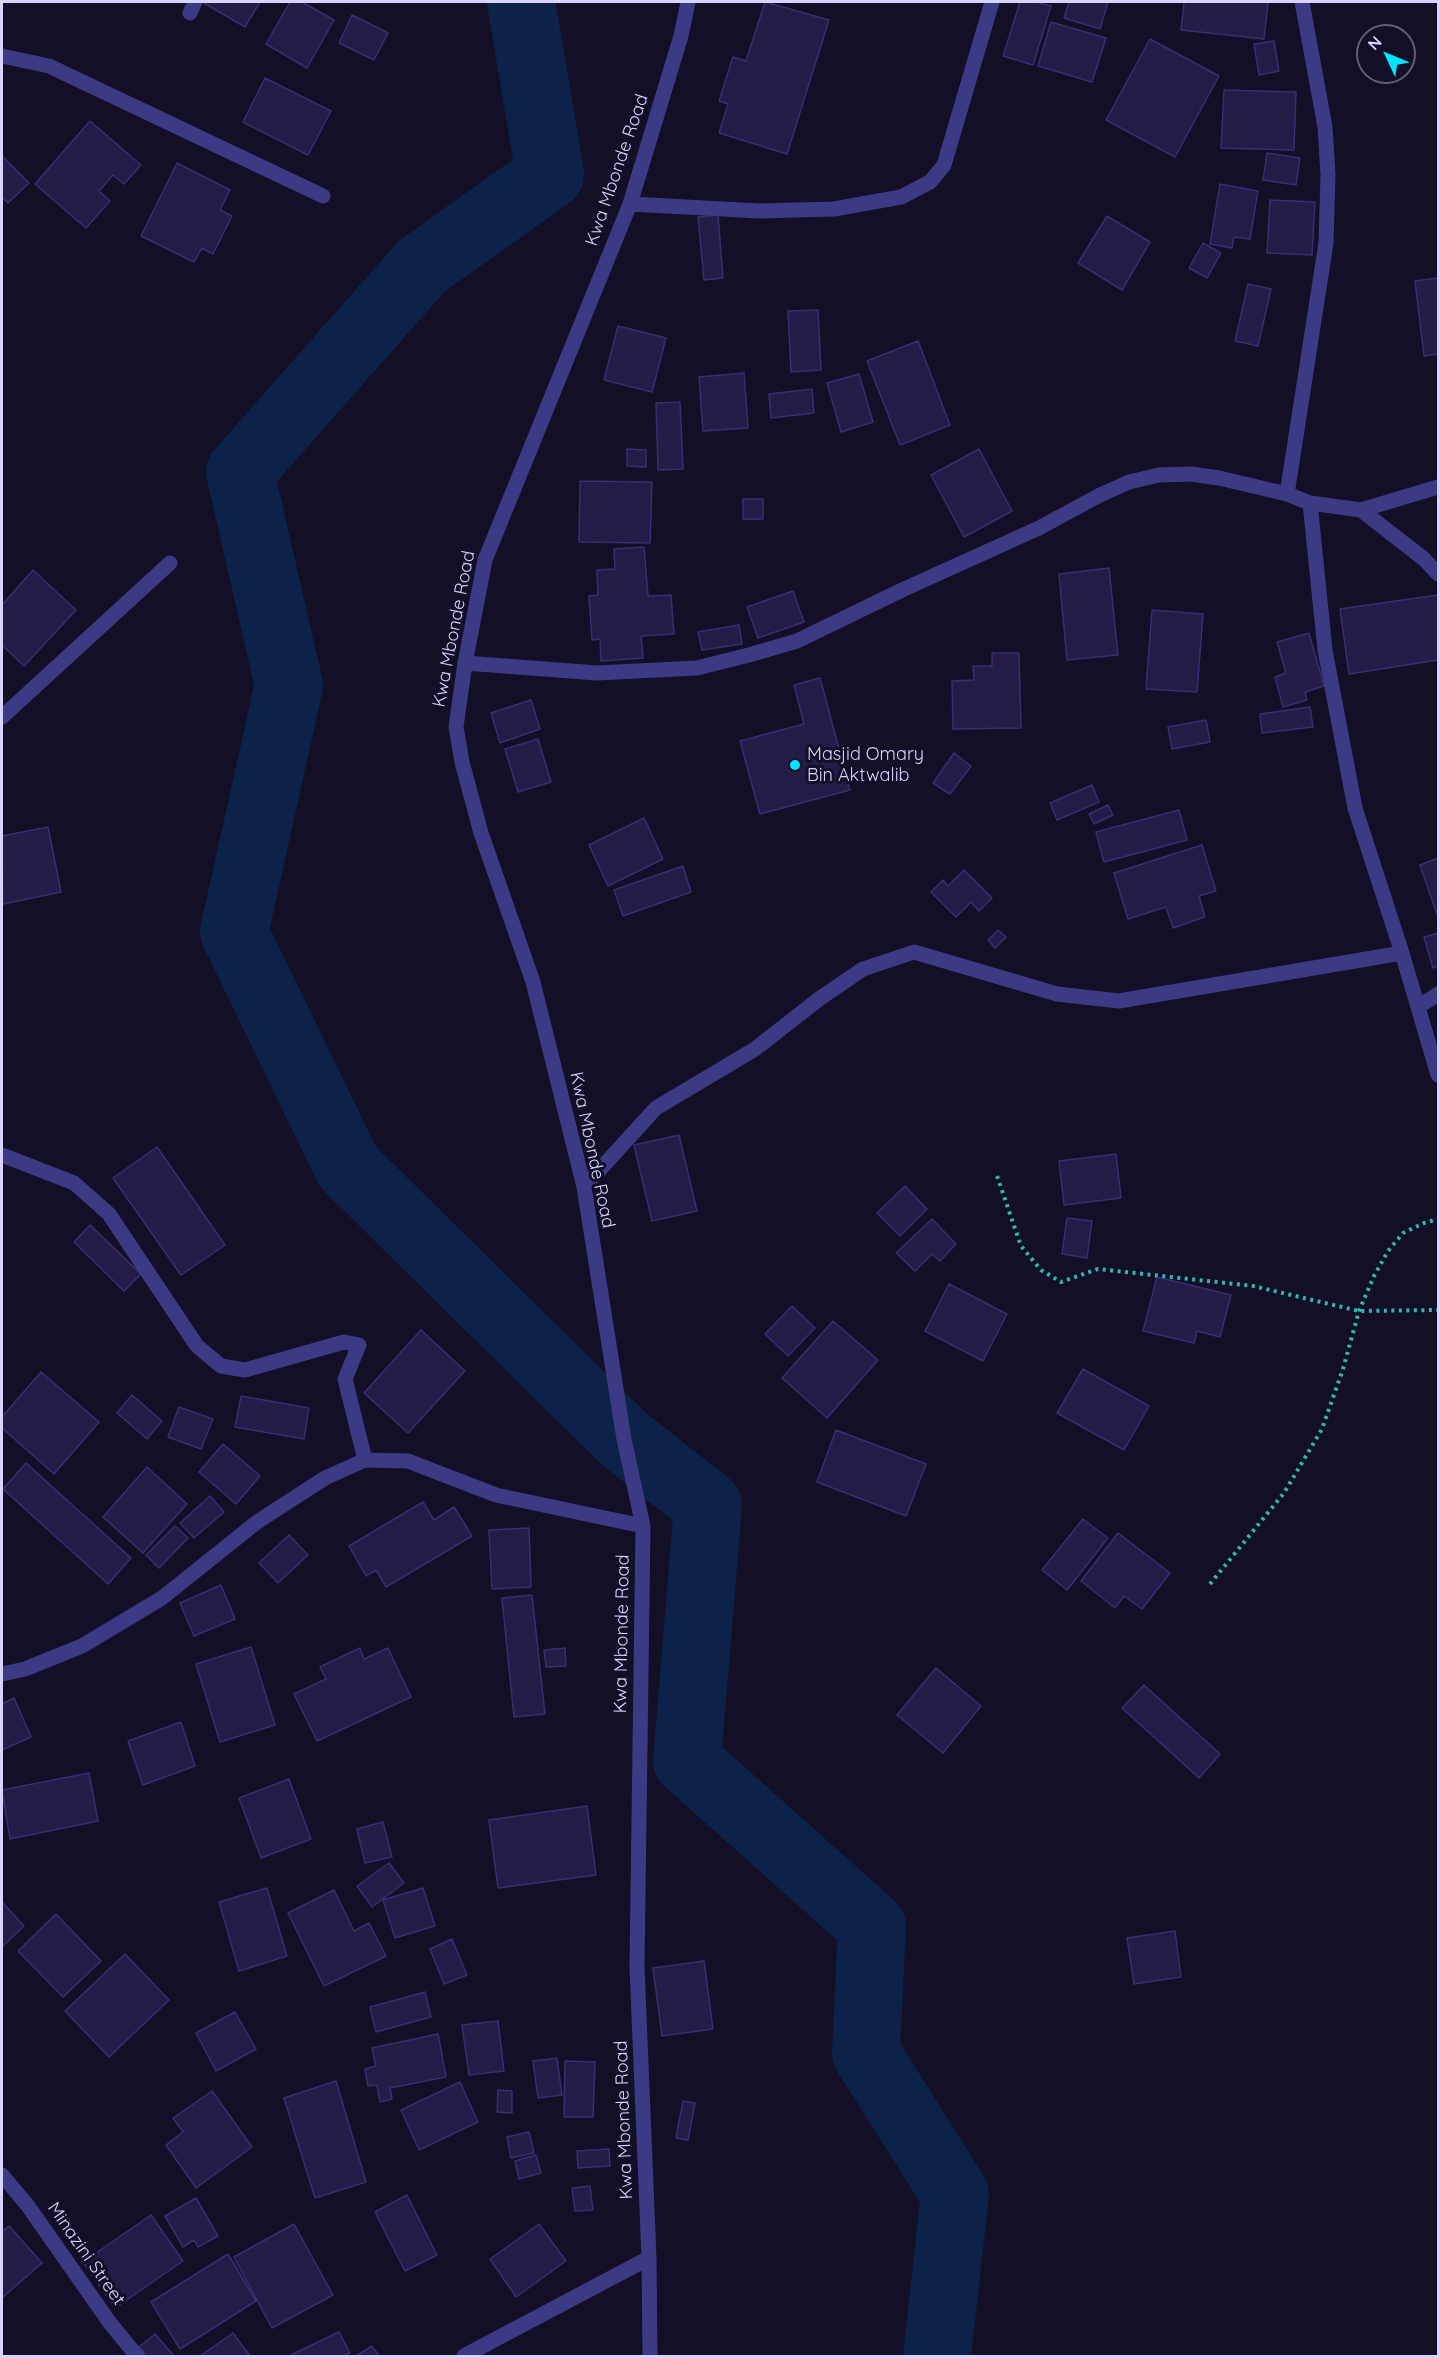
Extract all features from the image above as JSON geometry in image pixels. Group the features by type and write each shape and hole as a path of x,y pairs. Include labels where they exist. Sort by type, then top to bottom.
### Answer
{"street":[{"name":"Kwa Mbonde Road","path":"650,2356 650,2258 637,1967 643,1526 624,1439 584,1187 533,982 481,833 462,762 456,727 465,663 485,560 630,204 681,36 688,2"},
{"path":"630,204 760,211 834,209 901,197 930,182 944,165 992,2"},
{"path":"1287,494 1326,243 1328,175 1325,127 1302,2"},
{"path":"2,56 49,66 323,196"},
{"path":"465,663 597,673 697,668 797,641 902,590 1040,528 1129,482 1159,476 1191,474 1219,478 1287,494 1310,503 1361,510 1438,487"},
{"path":"1310,503 1325,650 1355,808 1402,953 1438,1075"},
{"path":"1361,510 1425,559 1438,574"},
{"path":"2,717 170,563"},
{"path":"584,1187 656,1108 755,1049 819,999 863,969 914,952 1057,993 1119,1001 1402,953"},
{"path":"1418,1007 1438,994"},
{"path":"2,1155 74,1183 108,1214 197,1346 221,1366 245,1370 344,1342 359,1346 345,1379 365,1460"},
{"path":"2,1674 25,1669 82,1646 162,1598 257,1522 325,1478 365,1460 408,1461 496,1495 643,1526"},
{"name":"Minazini Street","path":"2,2175 28,2206 110,2323 137,2356"},
{"path":"464,2356 650,2258"}],"path":[{"path":"997,1176 1021,1246 1041,1270 1061,1282 1098,1269 1253,1286 1359,1311 1438,1310"},
{"path":"1210,1584 1284,1493 1322,1429 1343,1369 1359,1311 1374,1275 1388,1251 1403,1233 1438,1219"}],"building":[{"path":"202,2 260,2 245,27"},
{"path":"290,2 302,2 334,20 307,68 266,44"},
{"path":"765,2 829,20 787,154 719,133 728,104 719,101 733,57 746,61"},
{"path":"1020,2 1036,2 1051,6 1033,65 1003,56"},
{"path":"1069,2 1108,2 1100,29 1064,18"},
{"path":"1184,2 1268,2 1264,39 1181,30"},
{"path":"352,15 388,33 374,60 339,43"},
{"path":"1051,22 1106,38 1092,82 1038,66"},
{"path":"1150,39 1219,76 1175,157 1106,120"},
{"path":"1274,41 1279,71 1259,75 1254,44"},
{"path":"265,78 331,111 308,155 243,122"},
{"path":"1224,90 1296,92 1294,150 1221,148"},
{"path":"90,121 141,165 124,184 113,175 99,191 110,201 86,228 35,184"},
{"path":"1267,153 1300,158 1296,185 1263,180"},
{"path":"2,156 29,183 8,203 2,197"},
{"path":"177,163 230,190 220,210 232,216 213,254 202,248 194,262 141,236"},
{"path":"1220,184 1258,191 1250,239 1234,237 1232,248 1210,244"},
{"path":"1270,200 1315,202 1312,255 1267,253"},
{"path":"718,215 723,278 704,280 698,217"},
{"path":"1107,216 1150,242 1122,290 1078,263"},
{"path":"1203,243 1221,253 1207,278 1189,268"},
{"path":"1438,278 1438,354 1424,356 1415,281"},
{"path":"1248,284 1271,289 1258,346 1235,341"},
{"path":"818,310 821,370 791,372 788,311"},
{"path":"618,326 666,338 652,392 604,380"},
{"path":"918,341 950,425 900,445 867,361"},
{"path":"744,373 748,428 703,431 699,377"},
{"path":"859,374 873,422 841,432 827,383"},
{"path":"812,389 814,413 771,418 769,394"},
{"path":"680,402 683,469 658,470 656,403"},
{"path":"627,449 646,450 646,467 627,466"},
{"path":"979,449 1012,511 964,537 931,475"},
{"path":"580,481 652,482 650,543 579,542"},
{"path":"743,499 763,499 763,519 743,519"},
{"path":"644,547 648,596 671,595 674,634 641,636 643,658 601,661 600,639 592,640 589,596 598,595 597,570 615,569 614,549"},
{"path":"1109,568 1118,655 1067,660 1059,574"},
{"path":"33,570 76,610 24,666 2,645 2,605"},
{"path":"793,591 804,622 758,638 747,607"},
{"path":"1438,595 1438,660 1349,674 1340,609"},
{"path":"1152,610 1203,614 1197,692 1146,689"},
{"path":"739,625 742,644 702,650 698,632"},
{"path":"1309,633 1324,686 1305,692 1307,700 1283,707 1275,677 1286,673 1277,642"},
{"path":"992,653 1019,653 1021,728 953,729 952,681 974,680 973,666 992,666"},
{"name":"Masjid Omary Bin Aktwalib","path":"820,678 850,790 760,814 740,741 804,724 794,685"},
{"path":"531,700 540,729 500,743 491,713"},
{"path":"1310,707 1313,727 1262,733 1260,714"},
{"path":"1206,720 1210,742 1172,749 1168,727"},
{"path":"538,739 551,782 518,792 505,749"},
{"path":"954,753 971,766 950,794 933,783"},
{"path":"1092,785 1099,802 1057,820 1050,803"},
{"path":"1108,805 1113,815 1094,824 1089,814"},
{"path":"1179,810 1187,840 1104,862 1096,832"},
{"path":"644,818 663,859 608,886 589,845"},
{"path":"48,827 61,892 3,904 2,836"},
{"path":"1202,845 1216,891 1199,896 1205,917 1173,928 1166,907 1128,919 1114,873"},
{"path":"1438,858 1438,917 1420,865"},
{"path":"683,866 691,892 623,916 614,890"},
{"path":"964,870 992,898 979,911 971,902 956,917 931,892 943,880 948,886"},
{"path":"998,930 1006,937 995,948 988,940"},
{"path":"1438,933 1438,966 1433,968 1424,937"},
{"path":"679,1135 697,1211 652,1221 634,1145"},
{"path":"157,1147 225,1245 181,1275 113,1178"},
{"path":"1116,1154 1121,1198 1064,1205 1059,1161"},
{"path":"905,1186 927,1209 900,1236 877,1213"},
{"path":"1067,1218 1092,1221 1087,1258 1062,1254"},
{"path":"932,1219 956,1244 940,1261 932,1254 915,1271 896,1253"},
{"path":"90,1225 141,1274 124,1291 74,1242"},
{"path":"1157,1277 1231,1295 1220,1337 1197,1331 1194,1343 1143,1331"},
{"path":"949,1284 1007,1314 983,1361 925,1331"},
{"path":"792,1306 815,1328 788,1356 765,1334"},
{"path":"833,1321 878,1360 827,1418 782,1378"},
{"path":"421,1330 465,1371 408,1433 364,1393"},
{"path":"1083,1369 1149,1406 1124,1450 1057,1413"},
{"path":"41,1372 99,1422 54,1474 2,1428 2,1417"},
{"path":"132,1395 162,1421 147,1439 117,1413"},
{"path":"241,1396 309,1408 304,1439 235,1427"},
{"path":"179,1407 213,1419 201,1449 168,1437"},
{"path":"836,1430 926,1464 906,1516 817,1482"},
{"path":"223,1444 260,1476 236,1504 199,1472"},
{"path":"26,1463 131,1558 108,1584 3,1489"},
{"path":"147,1467 187,1504 143,1553 103,1517"},
{"path":"210,1496 224,1512 194,1538 180,1523"},
{"path":"423,1502 434,1520 454,1507 472,1536 386,1587 376,1570 366,1576 349,1546"},
{"path":"1083,1519 1108,1538 1067,1590 1042,1570"},
{"path":"175,1526 188,1538 159,1568 146,1555"},
{"path":"529,1528 531,1587 492,1589 489,1530"},
{"path":"1118,1533 1170,1573 1142,1609 1124,1596 1115,1608 1081,1581"},
{"path":"289,1535 308,1555 278,1583 259,1563"},
{"path":"221,1585 235,1619 194,1636 180,1603"},
{"path":"532,1595 545,1714 514,1717 502,1598"},
{"path":"251,1647 275,1725 220,1742 196,1664"},
{"path":"360,1648 364,1659 388,1648 411,1697 317,1741 294,1694 326,1679 320,1667"},
{"path":"565,1648 566,1666 546,1667 544,1650"},
{"path":"936,1668 981,1706 943,1753 897,1715"},
{"path":"1144,1685 1220,1754 1199,1778 1122,1708"},
{"path":"14,1698 31,1737 2,1750 2,1704"},
{"path":"181,1722 195,1766 143,1785 128,1741"},
{"path":"89,1773 98,1821 10,1839 2,1790"},
{"path":"289,1779 311,1839 261,1858 239,1798"},
{"path":"587,1806 596,1875 498,1888 489,1820"},
{"path":"383,1822 392,1857 365,1863 357,1829"},
{"path":"389,1863 404,1883 372,1907 357,1886"},
{"path":"267,1888 287,1956 239,1971 219,1902"},
{"path":"423,1888 435,1926 395,1938 383,1900"},
{"path":"334,1890 354,1931 369,1923 386,1956 324,1986 288,1913"},
{"path":"2,1902 24,1926 2,1947"},
{"path":"56,1914 101,1961 63,1997 18,1951"},
{"path":"1175,1931 1181,1977 1134,1984 1127,1938"},
{"path":"452,1939 467,1975 444,1984 430,1949"},
{"path":"125,1954 169,2000 109,2057 65,2011"},
{"path":"704,1961 713,2029 662,2036 653,1968"},
{"path":"425,1992 431,2017 376,2032 370,2007"},
{"path":"235,2012 256,2049 216,2071 196,2033"},
{"path":"498,2021 504,2071 469,2075 462,2025"},
{"path":"438,2034 446,2077 390,2088 392,2099 380,2102 377,2085 368,2086 365,2069 376,2066 372,2048"},
{"path":"557,2058 562,2095 538,2098 533,2061"},
{"path":"565,2061 595,2062 593,2117 564,2117"},
{"path":"336,2081 366,2182 315,2198 284,2098"},
{"path":"460,2082 478,2122 419,2150 401,2110"},
{"path":"498,2090 512,2091 512,2113 497,2112"},
{"path":"212,2091 252,2147 196,2188 166,2145 183,2132 173,2118"},
{"path":"683,2101 695,2103 688,2140 676,2138"},
{"path":"529,2132 534,2153 511,2158 507,2137"},
{"path":"609,2149 610,2166 578,2168 577,2151"},
{"path":"536,2155 541,2173 519,2179 515,2161"},
{"path":"590,2186 593,2210 575,2211 572,2188"},
{"path":"407,2195 437,2255 405,2271 375,2212"},
{"path":"196,2198 218,2236 198,2247 194,2240 183,2247 165,2216"},
{"path":"151,2215 183,2261 115,2308 83,2262"},
{"path":"294,2224 333,2295 272,2328 234,2257"},
{"path":"539,2224 566,2261 516,2297 490,2259"},
{"path":"9,2226 42,2263 2,2298 2,2232"},
{"path":"228,2254 256,2301 180,2349 151,2302"},
{"path":"339,2332 350,2353 343,2356 289,2356"},
{"path":"233,2333 250,2356 200,2356"},
{"path":"155,2334 174,2356 147,2356 139,2347"},
{"path":"372,2346 379,2356 356,2356"}],"waterway":[{"path":"521,2 550,175 422,266 240,472 289,685 234,932 348,1167 624,1439 708,1505 687,1761 872,1926 866,2053 955,2194 937,2356"}],"place":[{"name":"Masjid Omary Bin Aktwalib","path":"795,765"}]}
